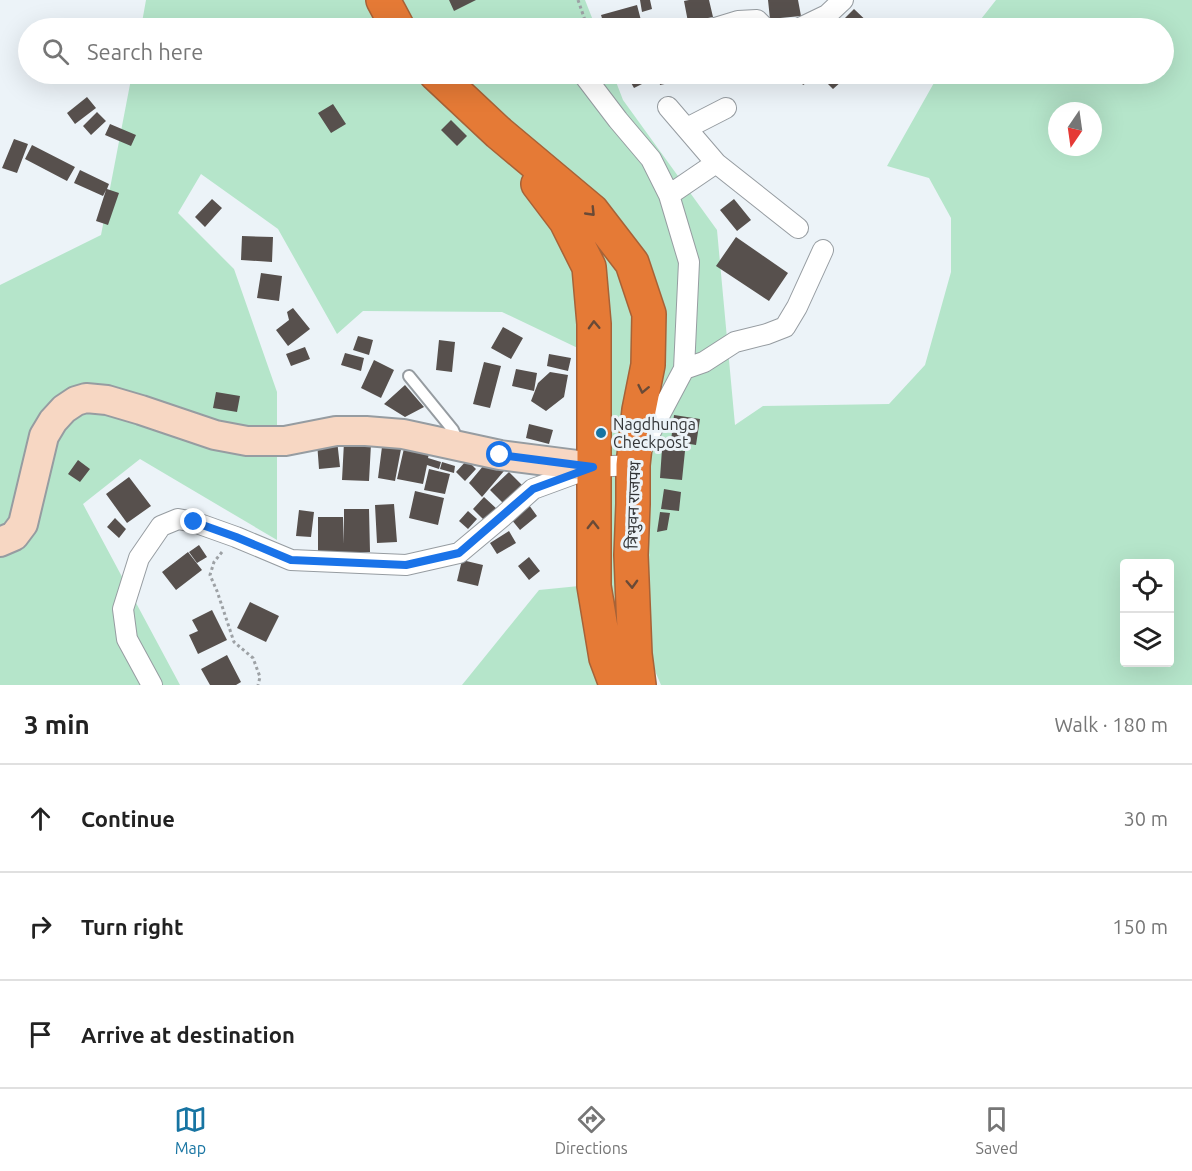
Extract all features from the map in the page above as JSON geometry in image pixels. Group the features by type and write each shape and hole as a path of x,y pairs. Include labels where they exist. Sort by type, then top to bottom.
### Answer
{"highway":[{"name":"त्रिभुवन राजपथ","path":"446,84 499,133 592,212 632,263 649,314 648,365 639,410 633,465 631,555 635,654 639,685"},
{"name":"त्रिभुवन राजपथ","path":"499,133 566,221 589,267 594,324 594,586 606,658 618,685"}],"street":[{"path":"821,18 843,0"},
{"path":"0,542 14,536 23,524 44,436 53,420 76,401 86,398 107,400 215,435 247,441 285,441 336,431 366,431 403,434 500,455 593,467 633,465 684,369 689,262 669,195 651,159 591,84"},
{"path":"668,107 716,163 798,228"},
{"path":"687,128 726,108"},
{"path":"669,195 716,163"},
{"path":"684,369 704,362 735,342 785,327 797,307 823,250"},
{"path":"152,685 127,639 123,609 139,558 161,526 178,519 194,522 291,560 406,565 459,553 533,489 593,467"}],"lane":[{"path":"409,376 453,430 460,446"}],"path":[{"path":"578,0 584,18"},
{"path":"236,537 214,562 210,575 234,642 253,657 260,677 258,685"}],"green space":[{"path":"146,0 585,0 592,18 143,18"},
{"path":"996,0 1192,0 1192,685 661,685 652,664 648,685 462,685 539,590 579,586 584,351 502,312 363,311 337,334 278,229 201,174 178,213 234,269 277,392 277,540 140,459 83,504 180,685 0,685 0,285 101,235 130,84 617,84 623,100 717,230 735,425 763,406 889,404 925,365 951,272 951,218 929,178 887,166 933,84 1174,84 1174,18 982,18"}],"building":[{"path":"449,0 476,0 454,11"},
{"path":"640,0 650,0 652,9 642,12"},
{"path":"709,0 713,17 687,18 684,1"},
{"path":"768,0 798,0 801,16 770,18"},
{"path":"637,5 640,18 602,18 601,15"},
{"path":"854,9 863,18 845,18"},
{"path":"828,84 839,84 833,89"},
{"path":"87,97 96,108 75,124 67,113"},
{"path":"333,104 346,124 331,133 318,113"},
{"path":"97,112 106,121 91,135 83,126"},
{"path":"451,120 467,136 457,146 441,130"},
{"path":"110,124 136,135 131,146 105,135"},
{"path":"14,139 28,144 17,173 2,168"},
{"path":"32,145 75,167 67,181 25,159"},
{"path":"80,170 109,184 107,189 119,193 108,225 96,221 106,190 103,196 74,183"},
{"path":"212,199 222,208 205,227 195,217"},
{"path":"734,199 751,220 737,231 720,210"},
{"path":"242,236 273,237 272,262 241,260"},
{"path":"736,237 788,273 769,301 716,266"},
{"path":"261,273 282,276 279,301 257,298"},
{"path":"293,308 310,329 288,346 276,330 289,320 287,312"},
{"path":"503,327 523,338 511,359 491,348"},
{"path":"358,336 373,340 369,355 353,350"},
{"path":"439,340 455,342 452,372 436,370"},
{"path":"305,347 310,359 291,366 286,354"},
{"path":"345,353 364,358 361,371 341,365"},
{"path":"549,354 571,358 568,371 547,366"},
{"path":"374,360 394,370 381,398 361,388"},
{"path":"484,362 501,366 490,408 473,404"},
{"path":"516,369 537,373 534,391 512,386"},
{"path":"550,372 568,375 564,397 546,411 531,401 538,383"},
{"path":"405,385 424,407 405,417 384,404"},
{"path":"216,392 240,396 237,412 213,408"},
{"path":"674,415 700,419 696,445 671,441"},
{"path":"529,424 553,430 549,444 526,438"},
{"path":"383,439 402,444 395,481 378,478"},
{"path":"337,440 340,467 319,469 317,442"},
{"path":"344,442 371,444 369,481 342,480"},
{"path":"405,444 430,450 428,458 441,462 439,469 427,465 423,484 397,479"},
{"path":"662,449 685,451 682,480 660,478"},
{"path":"78,460 90,469 80,482 68,474"},
{"path":"467,460 476,469 465,481 456,472"},
{"path":"442,462 455,466 454,473 440,469"},
{"path":"484,465 504,471 482,497 469,483"},
{"path":"429,469 450,474 445,494 424,490"},
{"path":"509,472 522,485 504,504 490,490"},
{"path":"129,477 151,506 127,523 106,494"},
{"path":"664,489 681,492 679,511 661,509"},
{"path":"415,491 444,498 438,525 409,518"},
{"path":"484,497 498,510 486,522 473,509"},
{"path":"394,504 397,542 377,543 375,505"},
{"path":"529,505 537,516 520,530 511,519"},
{"path":"344,509 369,509 370,552 318,555 318,517 343,517 344,544"},
{"path":"299,510 314,512 311,537 296,536"},
{"path":"468,511 477,519 468,529 459,521"},
{"path":"660,512 670,513 667,530 657,532"},
{"path":"115,518 126,529 119,538 107,527"},
{"path":"509,531 516,543 497,554 490,543"},
{"path":"199,545 207,557 197,563 189,552"},
{"path":"188,552 202,570 176,590 162,572"},
{"path":"529,557 540,571 529,580 518,566"},
{"path":"462,560 483,565 478,586 457,581"},
{"path":"250,602 279,616 266,642 237,628"},
{"path":"212,610 227,640 198,654 189,635 198,631 192,620"},
{"path":"227,655 241,682 236,685 210,685 201,669"}],"place":[{"name":"Nagdhunga Checkpost","path":"601,433"}],"route":[{"path":"194,522 291,560 406,565 459,553 533,489 593,467 500,455"}]}
